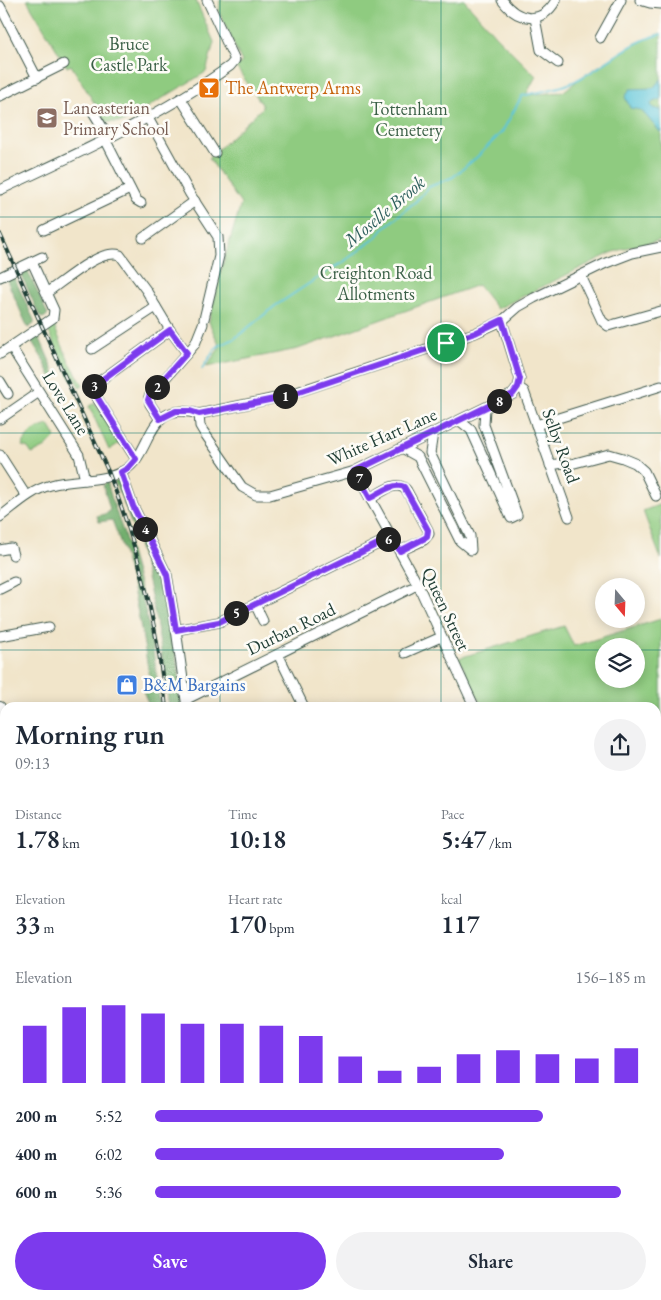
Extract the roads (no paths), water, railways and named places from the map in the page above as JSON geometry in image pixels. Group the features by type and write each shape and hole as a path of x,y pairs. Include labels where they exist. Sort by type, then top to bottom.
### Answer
{"street":[{"path":"0,190 148,118 181,99 230,66 235,60 207,0"},
{"path":"502,0 509,9 520,16 535,18 545,14 556,0"},
{"path":"600,38 621,0"},
{"path":"640,0 650,4 661,4"},
{"path":"0,6 37,78"},
{"path":"535,18 541,50 558,63"},
{"path":"0,96 64,64"},
{"path":"181,99 215,152"},
{"path":"93,112 130,189 136,200 142,204"},
{"path":"148,118 195,202 216,233 220,250 204,321 198,339 148,397 150,404 160,419"},
{"path":"44,230 130,189"},
{"path":"143,238 195,202"},
{"path":"0,518 28,495 50,485 121,472 128,468 136,459 151,430 160,419 170,413 182,410 199,414 275,399 475,333 502,320 518,307 534,298 606,263 632,253 661,247"},
{"path":"49,291 86,265 114,253 125,261 187,353"},
{"path":"0,277 42,257"},
{"path":"0,354 51,320 54,314 54,310 32,262"},
{"path":"581,276 602,321 608,326 661,311"},
{"path":"92,349 156,306"},
{"path":"502,320 520,379 518,387"},
{"path":"136,459 93,388 170,330"},
{"name":"Love Lane","path":"11,347 79,455 84,480"},
{"path":"0,381 8,394"},
{"path":"536,425 661,386"},
{"name":"White Hart Lane","path":"199,414 199,422 203,431 236,480 246,490 256,495 270,495 355,471 513,394 518,387"},
{"name":"Selby Road","path":"518,387 524,391 569,517"},
{"path":"0,419 39,392"},
{"path":"460,421 471,430 502,488 484,425 485,408"},
{"path":"402,448 418,457 460,541 471,550 470,536 430,453 433,433"},
{"path":"550,465 609,454 623,458 644,471 656,496"},
{"path":"0,455 23,491 28,495"},
{"name":"Queen Street","path":"355,471 423,596 472,702"},
{"path":"121,472 133,506 167,575 187,702"},
{"path":"370,498 393,486 400,485 407,491 428,530 428,534 424,540 400,551"},
{"path":"445,511 455,506"},
{"path":"176,630 219,622 392,537"},
{"path":"0,550 11,548 13,554"},
{"path":"0,589 14,582"},
{"name":"Durban Road","path":"189,702 278,654 411,588"},
{"path":"255,604 263,621"},
{"path":"0,636 49,627"},
{"path":"405,653 441,637"},
{"path":"278,654 302,702"}],"water":[{"path":"661,79 661,99 651,104 653,108 661,110 661,133 641,110 630,108 625,97 630,89 653,88"}],"waterway":[{"name":"Moselle Brook","path":"202,369 215,349 220,345 234,339 275,306 342,263 377,237 385,227 416,201 429,187 453,177 477,157 502,132 522,96 571,83 638,42 661,34"}],"railway":[{"path":"0,234 108,471 119,500 129,529 152,617 165,702"}],"place":[{"name":"The Antwerp Arms","path":"209,88"},
{"name":"Lancasterian Primary School","path":"47,118"},
{"name":"B&M Bargains","path":"127,685"}],"park label":[{"name":"Bruce Castle Park","path":"129,54"},
{"name":"Tottenham Cemetery","path":"409,119"},
{"name":"Creighton Road Allotments","path":"376,283"}]}
